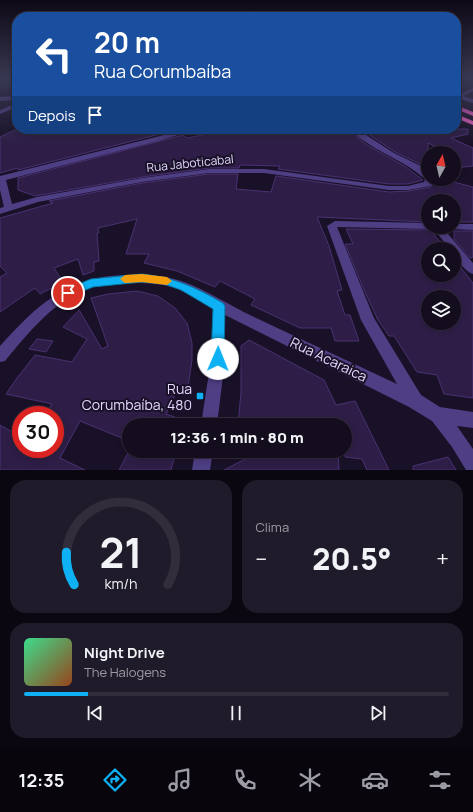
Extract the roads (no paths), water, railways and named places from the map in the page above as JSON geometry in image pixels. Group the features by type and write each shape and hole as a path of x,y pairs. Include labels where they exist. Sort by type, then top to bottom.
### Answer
{"highway":[{"path":"461,109 473,114"},
{"path":"461,118 473,123"}],"street":[{"path":"0,112 12,107"},
{"path":"9,209 1,179 177,134"},
{"name":"Rua Jaboticabal","path":"360,134 392,155 421,171"},
{"name":"Rua Jaboticabal","path":"0,211 37,200 209,171 264,171 369,186 402,188 423,186"},
{"path":"415,401 368,320 332,226 335,224 421,226"},
{"path":"461,227 473,227"},
{"path":"443,234 473,270"},
{"name":"Rua Acaraica","path":"0,356 19,334 44,311 68,293 91,283 142,278 164,280 185,287 219,306 415,401 438,415"},
{"path":"210,418 218,359 219,306"},
{"path":"438,415 473,420"},
{"path":"438,415 473,465"},
{"path":"200,470 203,458"}],"place":[{"name":"Rua Corumbaíba, 480","path":"200,396"}]}
